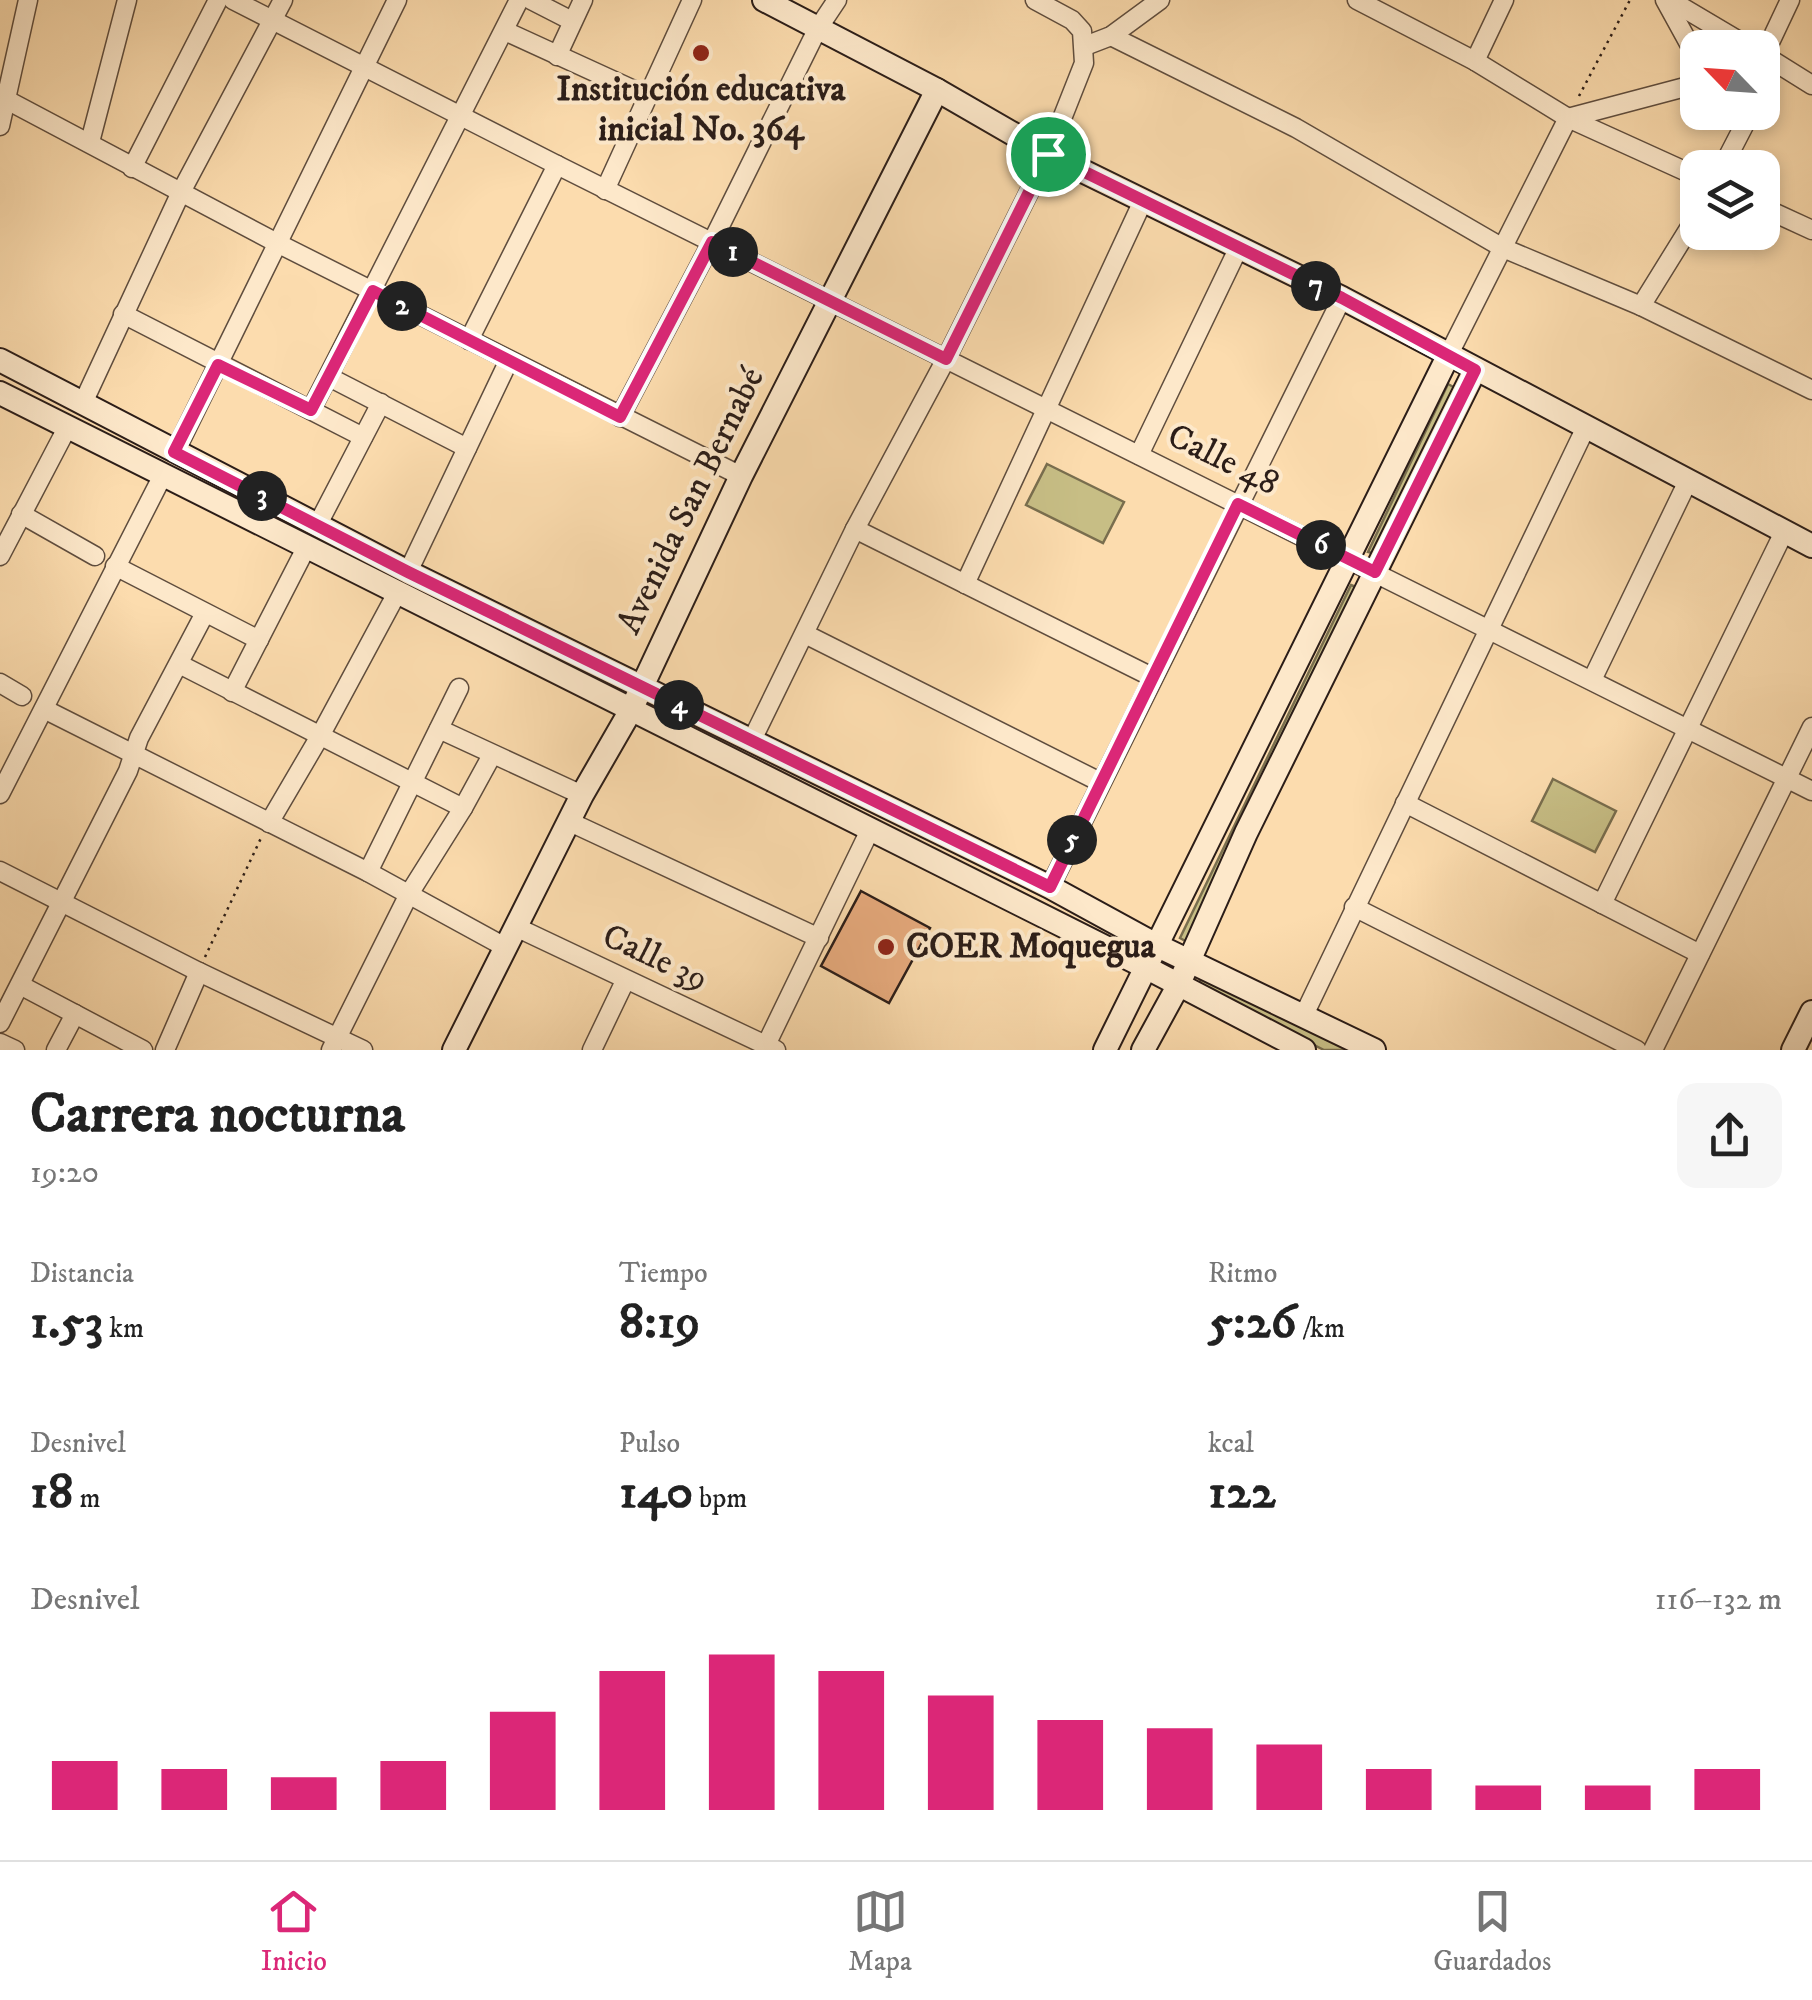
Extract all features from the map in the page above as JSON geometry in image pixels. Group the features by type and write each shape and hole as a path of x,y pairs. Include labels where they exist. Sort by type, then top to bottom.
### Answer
{"street":[{"path":"0,126 28,0"},
{"path":"90,142 128,0"},
{"path":"132,168 218,0"},
{"name":"Calle 48","path":"232,0 1812,791"},
{"path":"82,403 181,192 283,0"},
{"path":"174,452 397,0"},
{"path":"311,410 519,0"},
{"path":"532,0 572,21"},
{"path":"557,56 583,0"},
{"path":"606,190 692,0"},
{"path":"764,0 1142,203 1342,298 1812,546"},
{"path":"620,417 817,30 837,0"},
{"path":"752,740 855,529 946,359 1048,154 1084,64 1082,31 1072,20 1036,0"},
{"path":"1085,46 1111,36 1160,0"},
{"path":"1357,0 1476,61 1568,118 1680,169"},
{"path":"1476,61 1504,0"},
{"path":"1668,0 1720,30"},
{"path":"1668,0 1683,30"},
{"path":"1775,30 1790,0"},
{"path":"504,31 647,96"},
{"path":"1111,36 1296,128 1503,248 1640,306 1812,390"},
{"path":"1780,65 1812,85"},
{"path":"1106,1050 1568,118 1680,88"},
{"name":"Avenida San Bernabé","path":"454,1050 582,795 630,710 741,476 936,90"},
{"path":"5,100 277,243 741,476"},
{"path":"470,340 557,165"},
{"path":"965,584 1142,203"},
{"path":"1780,215 1812,230"},
{"path":"1640,306 1680,243"},
{"path":"1140,455 1238,249"},
{"path":"1050,887 1342,298"},
{"path":"123,314 363,437"},
{"path":"0,360 408,572 1374,1050"},
{"path":"408,572 509,360"},
{"path":"1144,1050 1178,986 1246,833 1475,370"},
{"path":"329,377 467,448"},
{"path":"0,393 1304,1050"},
{"path":"318,524 380,403"},
{"path":"0,556 67,428"},
{"path":"1304,1015 1586,428"},
{"path":"0,794 162,476"},
{"path":"1592,680 1687,483"},
{"path":"21,514 95,556"},
{"path":"855,529 1152,678"},
{"path":"1602,904 1784,532"},
{"path":"232,692 306,548"},
{"path":"115,566 259,640"},
{"path":"268,823 320,736 396,593"},
{"path":"0,1023 139,738 205,613"},
{"path":"805,634 1100,782"},
{"path":"179,664 463,808"},
{"path":"0,683 22,696"},
{"path":"368,872 459,688"},
{"path":"1281,696 1308,709"},
{"name":"Calle 39","path":"44,710 408,894 625,981 771,1047"},
{"path":"1653,1050 1812,728"},
{"path":"438,729 582,795"},
{"path":"334,1043 408,894 492,755"},
{"path":"1406,803 1700,954"},
{"path":"1220,820 1246,833"},
{"path":"570,822 819,938"},
{"path":"771,1047 870,830"},
{"path":"0,871 334,1043 363,1050"},
{"path":"1354,907 1636,1050"},
{"path":"165,1050 199,972"},
{"path":"592,1050 625,981"},
{"path":"20,984 143,1050"},
{"path":"1793,1050 1812,1012"},
{"path":"56,1050 74,1014"},
{"path":"0,1043 15,1050"}],"path":[{"path":"1568,118 1630,0"},
{"path":"199,972 268,823"}],"shaded area":[{"path":"1448,384 1457,389 1376,554 1368,552"},
{"path":"1047,464 1124,502 1103,543 1026,505"},
{"path":"1351,585 1358,588 1189,943 1180,938"},
{"path":"1553,779 1616,811 1595,852 1532,821"},
{"path":"1203,975 1351,1050 1324,1050 1198,986"}],"building":[{"path":"861,891 930,928 889,1003 821,966"}],"place":[{"name":"Institución educativa inicial No. 364","path":"701,53"},
{"name":"COER Moquegua","path":"886,947"}],"route":[{"path":"1048,154 1342,298 1475,370 1375,572 1238,504 1050,887 408,572 174,452 218,365 311,410 373,291 620,417 712,242 946,359 1048,154"}]}
